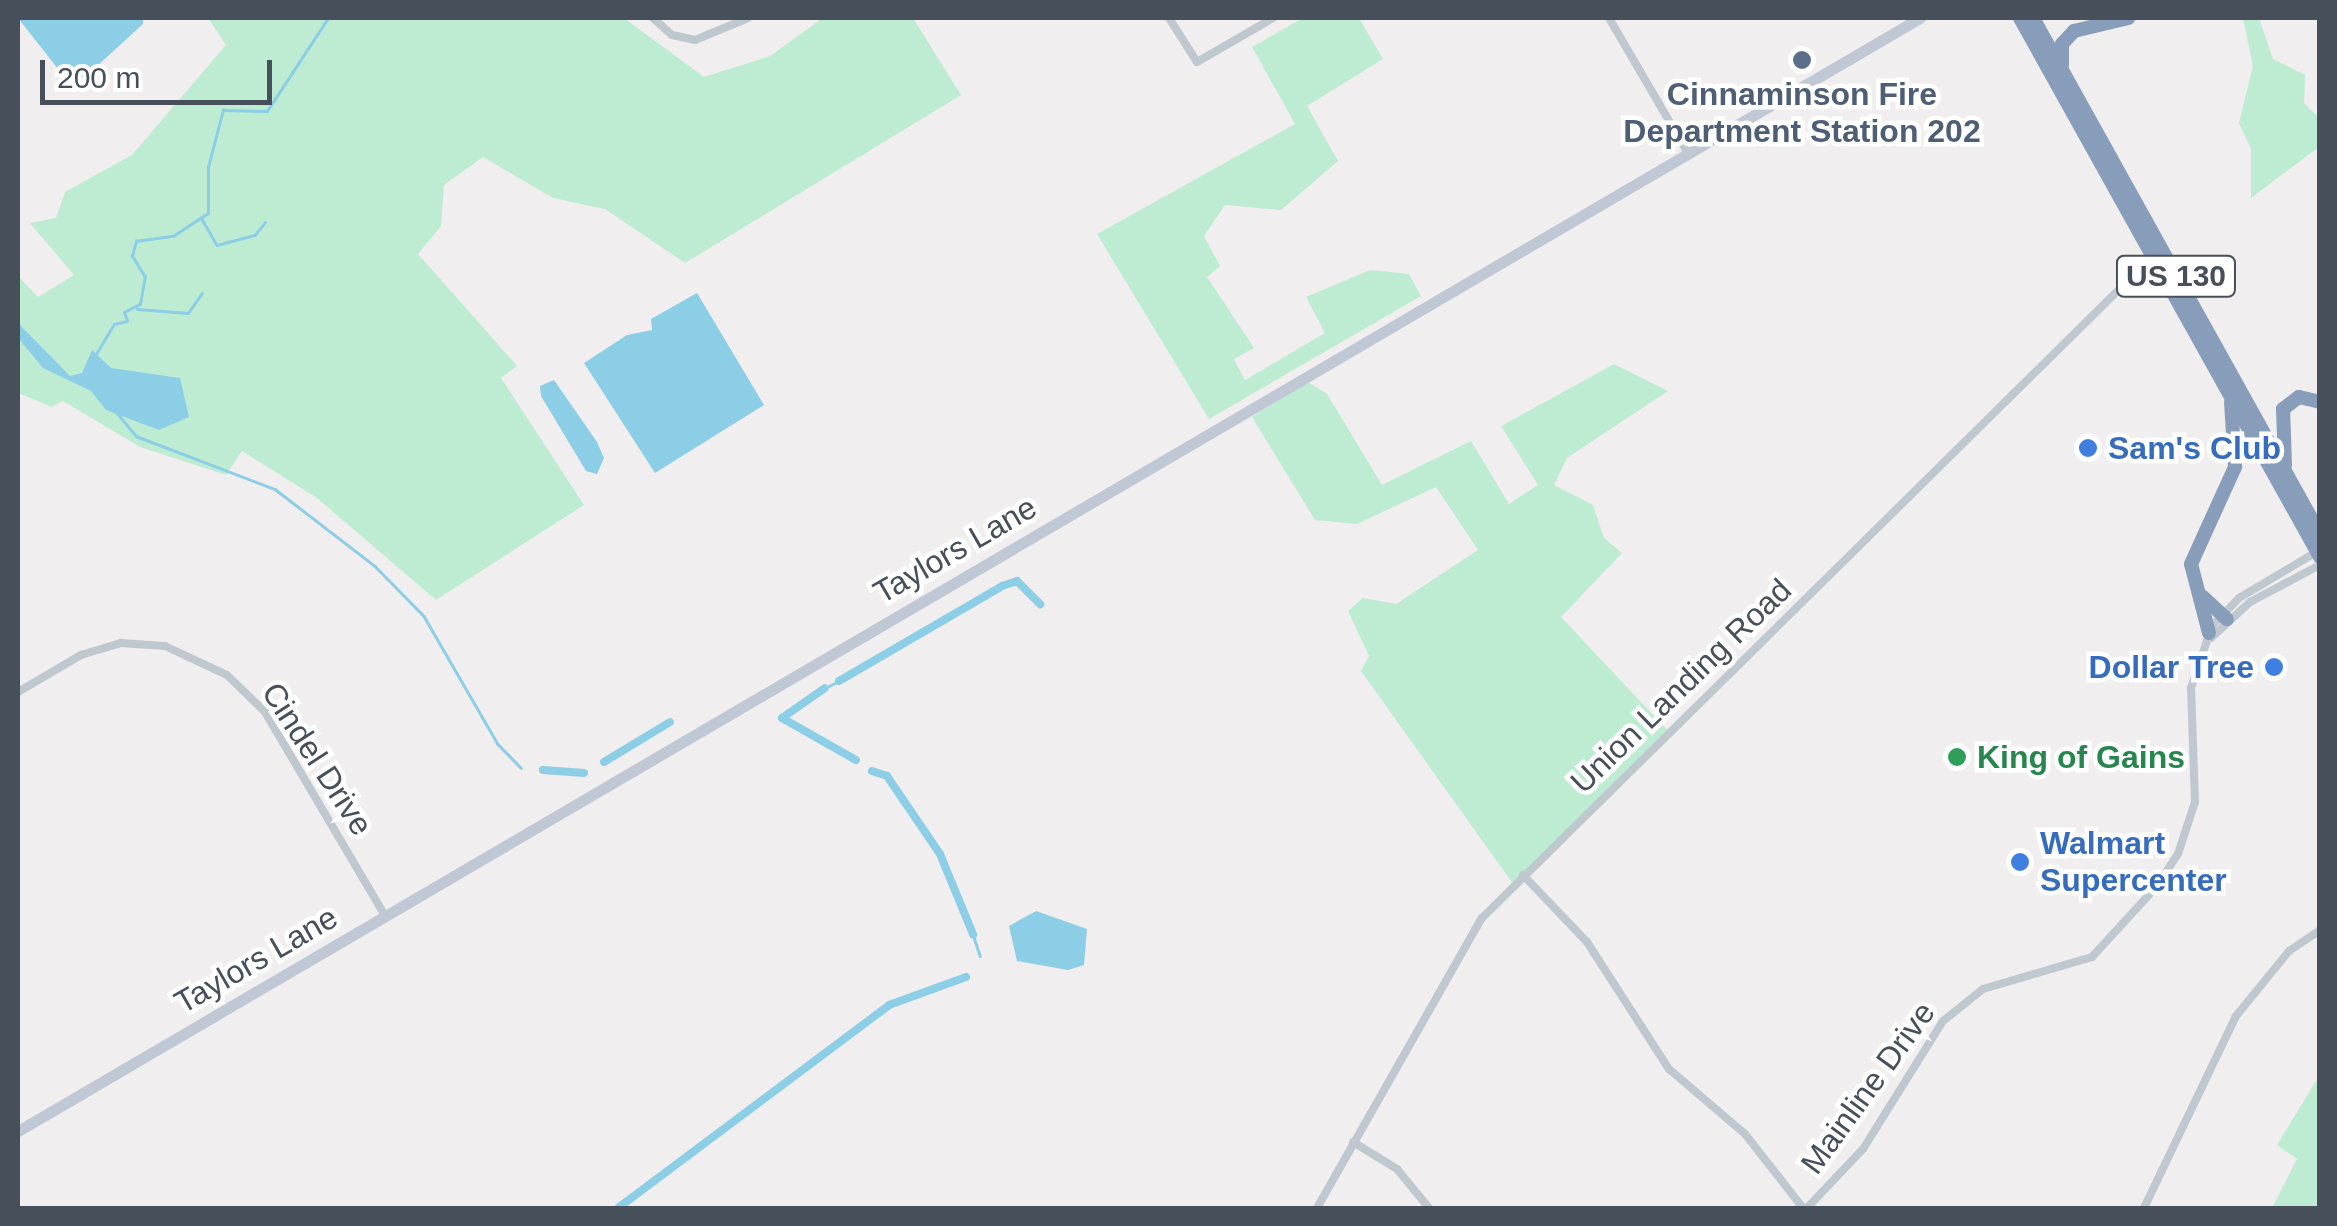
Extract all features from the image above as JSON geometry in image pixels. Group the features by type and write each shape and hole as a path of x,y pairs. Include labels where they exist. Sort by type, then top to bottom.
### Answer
{"highway":[{"name":"US 130","path":"2020,18 2319,556"},
{"name":"US 130","path":"2033,18 2320,534"},
{"path":"2063,71 2067,36 2106,20 2128,18"},
{"path":"2207,639 2193,549 2234,466 2230,395"},
{"path":"2289,480 2279,436 2283,409 2300,397 2320,402"},
{"path":"2198,592 2223,616"}],"street":[{"path":"653,18 672,36 695,40 748,18"},
{"path":"1169,18 1197,62 1273,18"},
{"path":"1609,18 1688,153"},
{"name":"Taylors Lane","path":"18,1132 1920,18"},
{"name":"Union Landing Road","path":"1317,1208 1456,954 1524,875 2153,256"},
{"path":"2223,616 2319,556"},
{"name":"Mainline Drive","path":"1805,1208 1863,1150 1943,1021 1982,990 2092,957 2157,886 2178,854 2195,802 2191,688 2207,639 2223,616"},
{"name":"Cindel Drive","path":"18,692 81,656 121,643 165,646 227,675 265,712 385,916"},
{"path":"1524,875 1586,942 1669,1069 1745,1134 1805,1208"},
{"path":"2144,1208 2236,1016 2289,951 2320,930"},
{"path":"1353,1142 1397,1169 1429,1208"}],"green space":[{"path":"208,18 624,18 704,77 770,56 823,18 913,18 961,95 685,263 605,209 553,198 483,157 444,185 441,226 418,254 517,366 501,378 584,505 436,600 317,498 242,451 226,475 140,447 63,401 52,407 18,393 18,276 38,297 74,275 30,223 56,218 65,192 132,155 226,45"},
{"path":"1303,18 1359,18 1383,59 1307,106 1338,161 1281,210 1225,205 1204,236 1220,266 1207,277 1254,348 1234,359 1245,380 1325,333 1306,297 1370,270 1409,274 1421,296 1209,419 1097,234 1295,124 1252,47"},
{"path":"2243,18 2259,18 2273,59 2305,75 2304,103 2320,119 2319,147 2251,198 2251,149 2239,123 2253,66"},
{"path":"1614,364 1668,391 1567,458 1554,485 1593,505 1604,538 1622,553 1561,617 1670,733 1516,888 1361,671 1369,656 1348,611 1363,598 1396,604 1478,550 1436,487 1357,524 1315,520 1252,417 1308,382 1327,394 1382,485 1471,441 1509,504 1538,485 1501,426"},
{"path":"2319,1076 2319,1208 2272,1208 2297,1159 2277,1145"}],"water":[{"path":"18,18 143,18 143,24 84,78 62,74"},
{"path":"697,293 764,405 655,473 584,363 627,335 652,330 651,319"},
{"path":"18,323 70,376 82,373 92,350 111,368 180,378 189,417 159,430 106,410 91,391 43,368 18,338"},
{"path":"554,380 597,442 604,458 597,474 586,471 541,396 540,386"},
{"path":"1036,911 1087,929 1084,965 1068,970 1017,961 1009,926"}],"waterway":[{"path":"96,354 114,324 127,321 124,312 140,304 145,277 132,256 136,241 173,236 208,213 208,167 223,110 267,111 328,18"},
{"path":"202,219 217,245 255,235 265,222"},
{"path":"137,309 188,313 202,293"},
{"path":"117,413 136,436 275,489 375,566 424,616 498,744 521,768"},
{"path":"839,681 1002,586 1017,581 1040,604"},
{"path":"825,688 839,681"},
{"path":"782,718 825,688"},
{"path":"782,718 856,760"},
{"path":"604,762 670,722"},
{"path":"543,770 584,773"},
{"path":"872,771 887,776 940,854 973,934"},
{"path":"973,934 980,956"},
{"path":"618,1208 889,1005 966,977"}],"place":[{"name":"Cinnaminson Fire Department Station 202","path":"1802,60"},
{"name":"Sam's Club","path":"2088,448"},
{"name":"Dollar Tree","path":"2274,667"},
{"name":"King of Gains","path":"1957,757"},
{"name":"Walmart Supercenter","path":"2020,862"}]}
